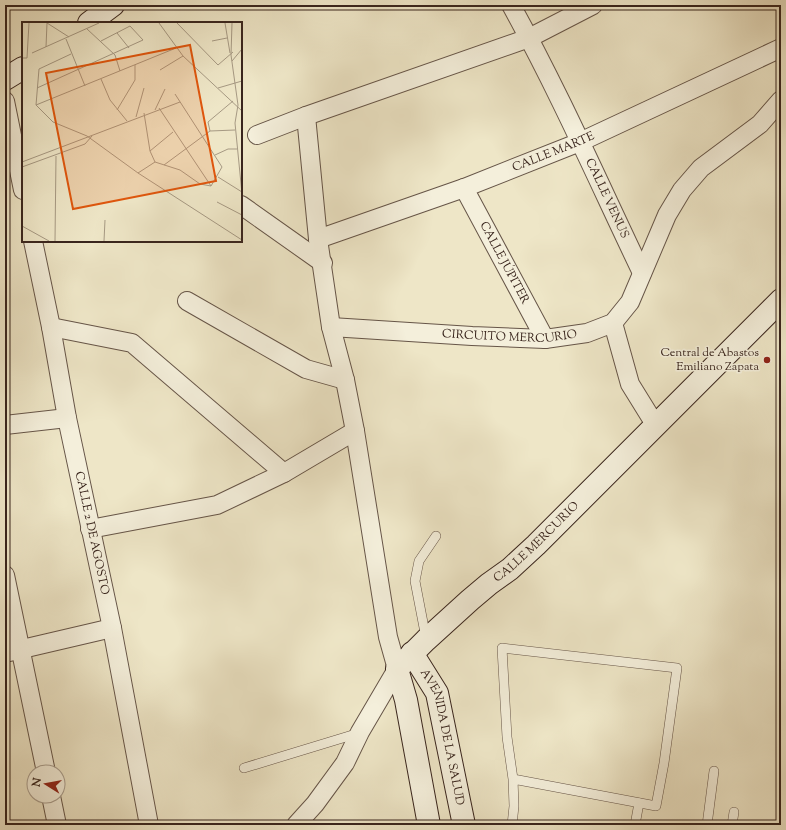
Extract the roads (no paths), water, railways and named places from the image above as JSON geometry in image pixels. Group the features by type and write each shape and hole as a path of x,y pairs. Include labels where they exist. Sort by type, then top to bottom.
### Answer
{"street":[{"path":"90,22 113,5"},
{"name":"CALLE VENUS","path":"511,5 529,38 580,142 642,273"},
{"path":"257,135 306,116 529,38 593,5"},
{"name":"CALLE MARTE","path":"318,239 464,188 580,142 781,48"},
{"path":"5,79 22,69"},
{"name":"CIRCUITO MERCURIO","path":"331,327 544,339 587,333 613,323 630,302 667,215 682,190 701,168 760,124 781,100"},
{"path":"5,101 22,185"},
{"path":"296,825 315,804 345,763 360,732 397,669 388,637 355,432 331,327 323,263 318,239 306,116"},
{"name":"CALLE JÚPITER","path":"464,188 544,339"},
{"path":"242,206 323,263"},
{"name":"CALLE 2 DE AGOSTO","path":"33,242 51,327 67,418 112,628 149,825"},
{"name":"CALLE MERCURIO","path":"397,669 419,646 470,600 526,555 781,300"},
{"path":"187,301 306,369 344,380"},
{"path":"613,323 630,384 656,426"},
{"path":"51,327 132,343 284,474"},
{"path":"5,425 67,418"},
{"path":"90,529 217,505 284,474 355,432"},
{"path":"5,575 13,651 44,764"},
{"path":"13,651 112,628"},
{"path":"388,637 419,646"},
{"name":"AVENIDA DE LA SALUD","path":"419,646 437,693 464,825"},
{"name":"AVENIDA DE LA SALUD","path":"397,669 406,700 429,825"},
{"path":"53,804 57,825"}],"lane":[{"path":"419,646 415,581 419,560 436,536"},
{"path":"512,825 514,806 513,779 507,737 502,648 677,668 664,763 656,806 513,779"},
{"path":"244,768 360,732"},
{"path":"706,825 714,771"},
{"path":"635,825 639,803"},
{"path":"732,825 734,812"}],"place":[{"name":"Central de Abastos Emiliano Zapata","path":"767,360"}]}
